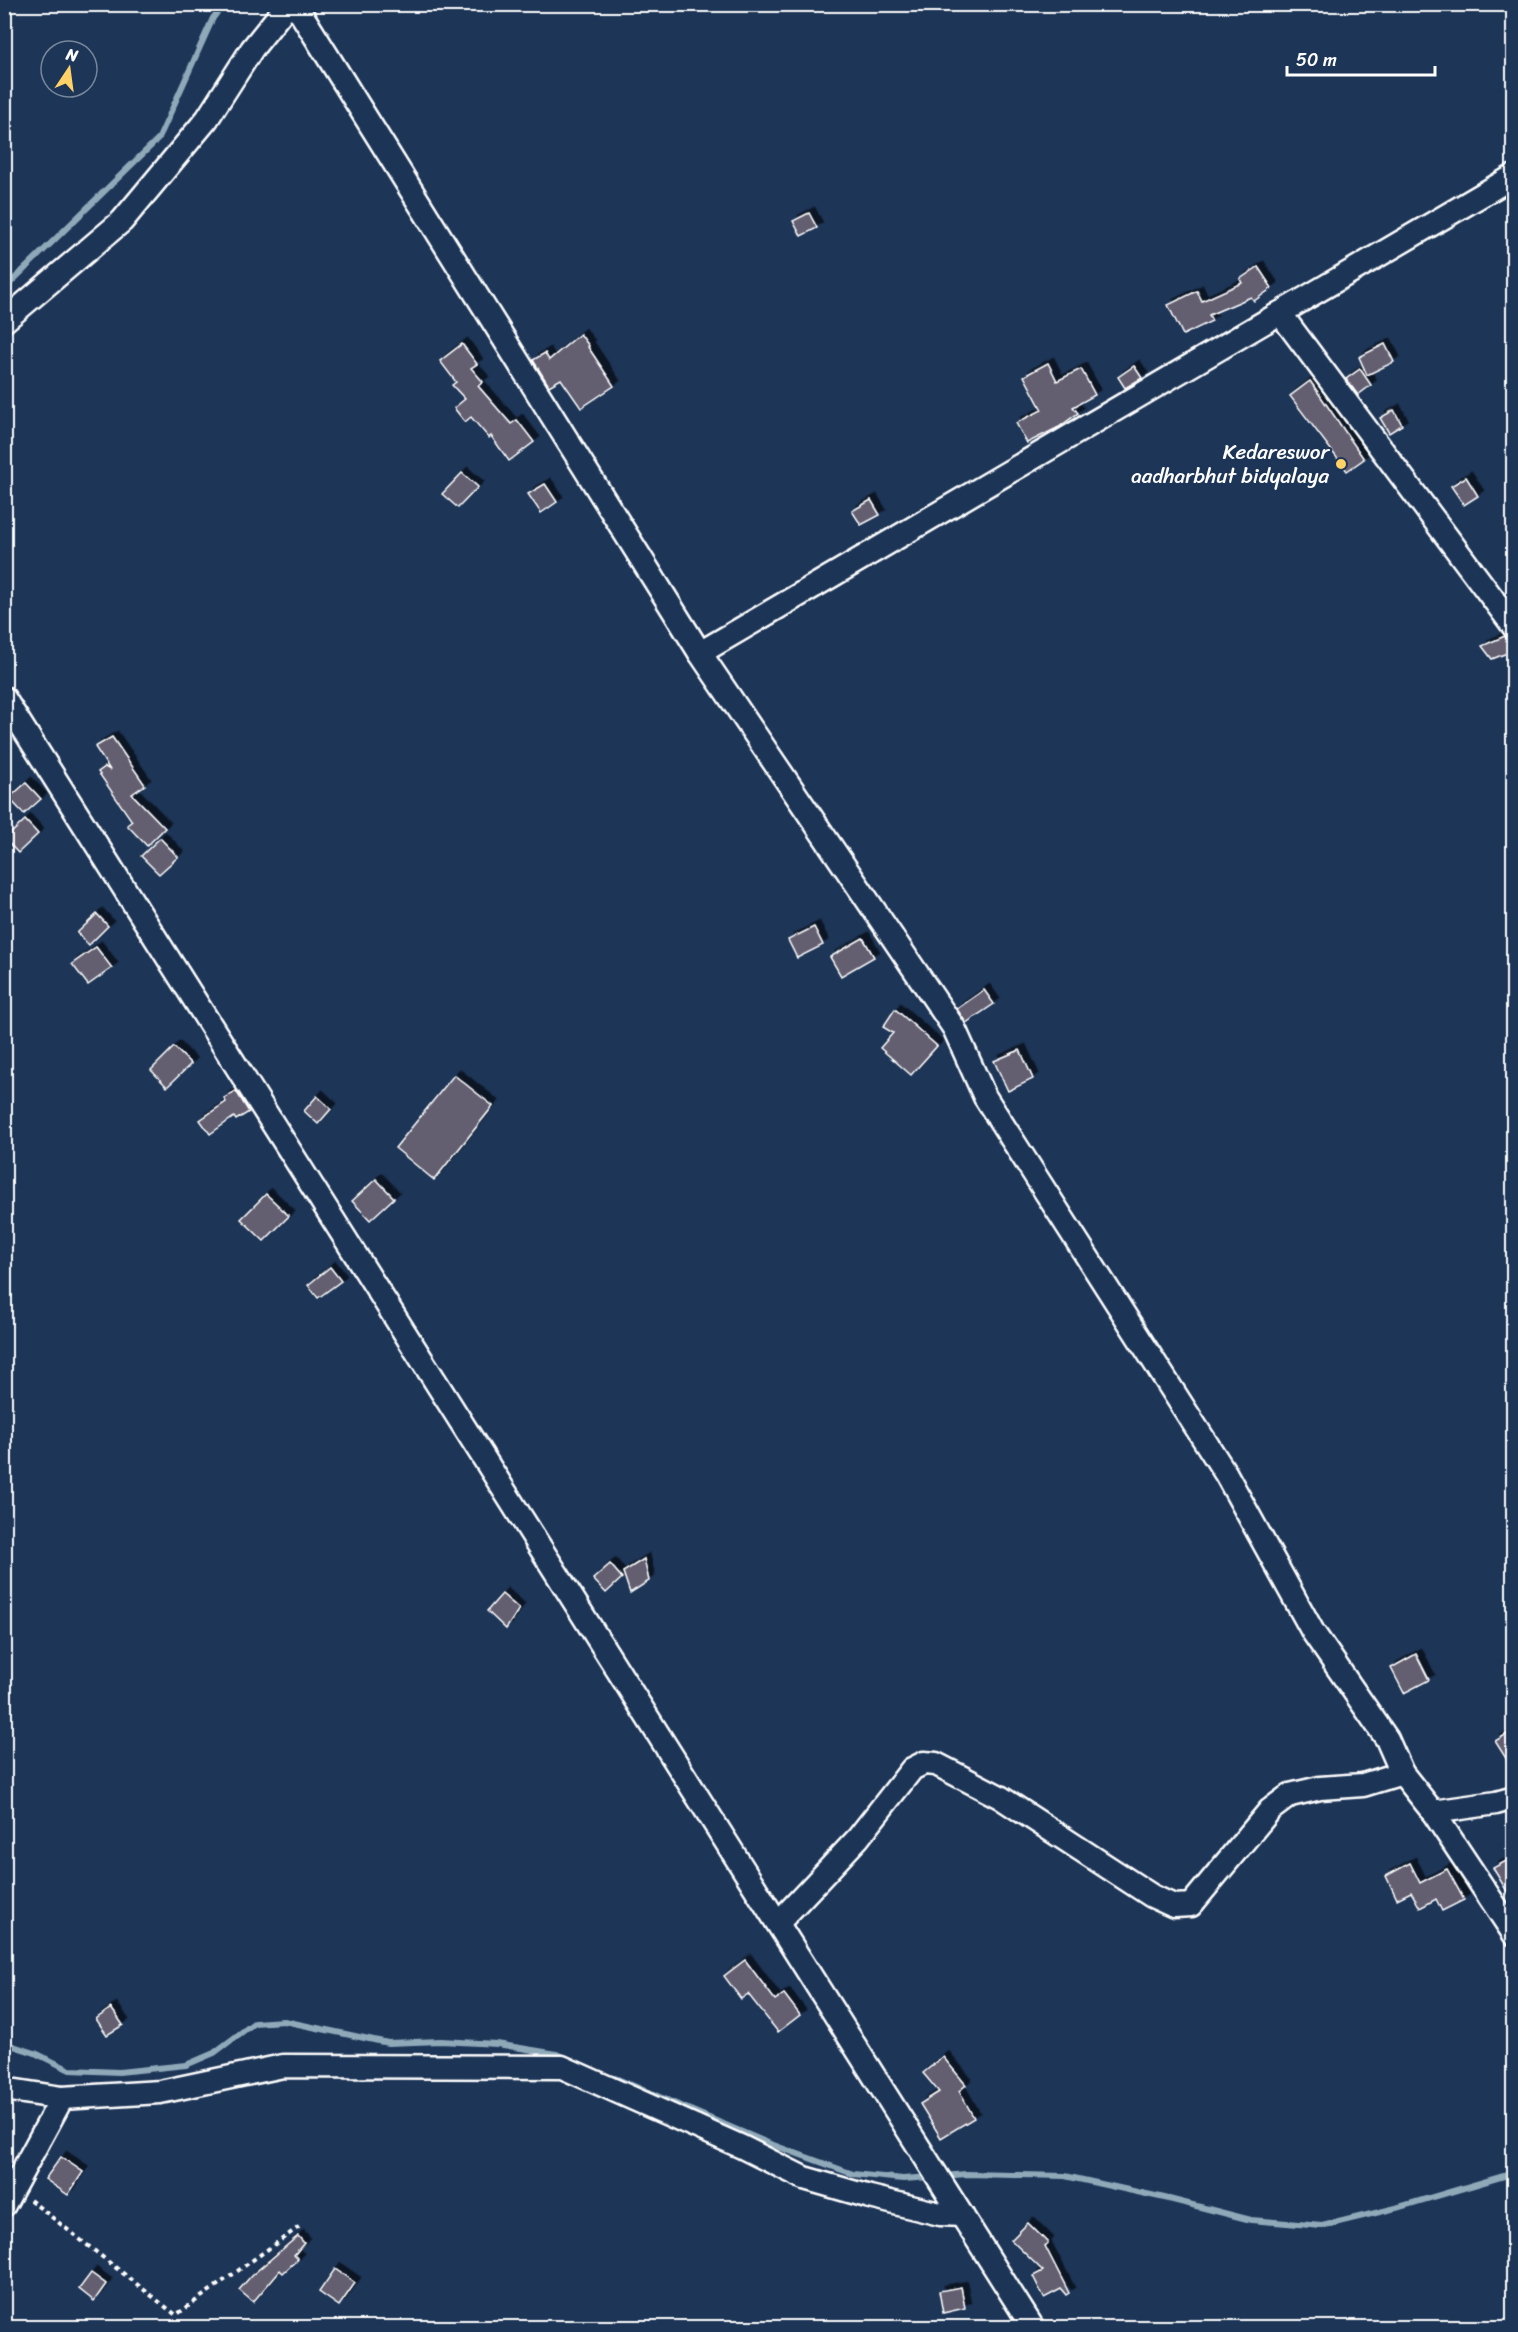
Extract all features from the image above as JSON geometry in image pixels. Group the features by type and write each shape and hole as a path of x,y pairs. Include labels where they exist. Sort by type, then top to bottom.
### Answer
{"street":[{"path":"4,321 122,221 207,118 252,49 288,4"},
{"path":"295,4 700,654 954,1028 985,1096 1226,1474 1313,1632 1387,1738 1402,1773 1433,1812 1514,1934"},
{"path":"700,654 1514,176"},
{"path":"1280,314 1514,627"},
{"path":"4,698 1033,2328"},
{"path":"778,1923 858,1838 912,1769 924,1763 936,1764 1000,1797 1152,1896 1174,1906 1191,1905 1270,1810 1290,1795 1320,1788 1363,1785 1402,1773"},
{"path":"1433,1812 1496,1803 1514,1798"},
{"path":"4,2089 62,2098 160,2092 283,2066 562,2067 742,2147 804,2178 940,2214 962,2215"},
{"path":"10,2197 62,2098"}],"path":[{"path":"10,2197 176,2315 299,2228"}],"building":[{"path":"809,213 817,228 801,236 793,221"},
{"path":"1258,267 1272,288 1254,301 1251,297 1209,315 1212,321 1183,335 1168,305 1197,291 1202,301 1242,283 1240,279"},
{"path":"580,334 614,386 581,408 561,379 549,386 533,360 545,353 549,360"},
{"path":"462,344 477,364 471,368 483,382 478,386 511,424 517,420 534,442 509,461 491,436 489,438 471,417 465,422 454,408 465,399 452,385 456,382 440,361"},
{"path":"1385,344 1394,362 1367,375 1359,357"},
{"path":"1048,363 1057,381 1081,369 1095,395 1073,407 1078,413 1059,427 1027,443 1016,423 1042,410 1024,376"},
{"path":"1134,366 1142,378 1125,388 1118,377"},
{"path":"1360,369 1371,385 1358,395 1346,379"},
{"path":"1310,381 1364,459 1347,471 1290,396"},
{"path":"1394,410 1402,425 1389,433 1380,418"},
{"path":"462,473 478,487 458,508 442,494"},
{"path":"1466,477 1478,496 1464,505 1451,486"},
{"path":"545,484 557,502 541,513 528,494"},
{"path":"871,500 880,515 861,525 852,511"},
{"path":"1505,636 1512,651 1492,659 1482,646"},
{"path":"112,737 145,785 132,794 165,828 147,846 127,825 132,821 98,772 105,767 110,770 95,747"},
{"path":"26,783 41,799 24,814 9,798"},
{"path":"25,820 38,834 18,853 5,839"},
{"path":"160,838 178,857 159,874 141,856"},
{"path":"97,914 108,926 89,945 77,933"},
{"path":"814,927 823,945 797,958 788,940"},
{"path":"863,938 874,957 841,976 830,957"},
{"path":"96,947 112,968 88,985 72,964"},
{"path":"984,990 994,1004 966,1023 957,1009"},
{"path":"895,1009 937,1046 911,1075 880,1048 893,1033 883,1027"},
{"path":"174,1047 191,1064 167,1087 151,1070"},
{"path":"1020,1050 1033,1079 1008,1091 994,1061"},
{"path":"454,1075 493,1106 434,1180 395,1148"},
{"path":"236,1091 249,1112 236,1120 234,1117 210,1134 200,1120 226,1102 224,1098"},
{"path":"317,1096 331,1109 318,1124 304,1111"},
{"path":"376,1179 394,1198 370,1220 352,1201"},
{"path":"266,1194 289,1216 264,1241 241,1219"},
{"path":"330,1267 341,1281 318,1298 308,1285"},
{"path":"644,1559 649,1581 630,1593 623,1572"},
{"path":"610,1564 622,1578 606,1593 593,1579"},
{"path":"502,1594 519,1609 506,1629 487,1611"},
{"path":"1416,1654 1429,1680 1404,1693 1391,1668"},
{"path":"1514,1730 1514,1771 1495,1741"},
{"path":"1514,1857 1514,1903 1493,1868"},
{"path":"1410,1863 1420,1883 1447,1869 1464,1900 1442,1911 1436,1899 1420,1908 1411,1892 1397,1899 1386,1876"},
{"path":"745,1960 775,2000 784,1994 800,2015 778,2032 748,1994 741,1999 724,1976"},
{"path":"111,2008 123,2025 107,2035 96,2019"},
{"path":"943,2057 966,2085 959,2091 974,2118 941,2138 920,2104 939,2092 923,2073"},
{"path":"61,2157 83,2172 68,2195 45,2179"},
{"path":"1028,2223 1048,2243 1045,2246 1069,2293 1066,2295 1061,2289 1044,2298 1033,2276 1043,2271 1011,2240"},
{"path":"298,2236 304,2243 294,2255 298,2259 283,2273 280,2270 253,2302 239,2290 251,2276"},
{"path":"335,2269 355,2283 339,2306 319,2292"},
{"path":"91,2273 106,2284 94,2301 79,2289"},
{"path":"961,2287 965,2308 943,2313 939,2291"}],"waterway":[{"path":"4,289 159,138 213,18 224,4"},
{"path":"4,2043 35,2053 70,2070 119,2072 186,2065 214,2053 254,2023 284,2021 388,2043 441,2041 497,2044 557,2054 567,2058"},
{"path":"615,2078 768,2143 853,2174 903,2179 931,2177"},
{"path":"944,2176 966,2174 1065,2176 1251,2220 1322,2226 1396,2208 1514,2173"}],"place":[{"name":"Kedareswor aadharbhut bidyalaya","path":"1341,464"}]}
